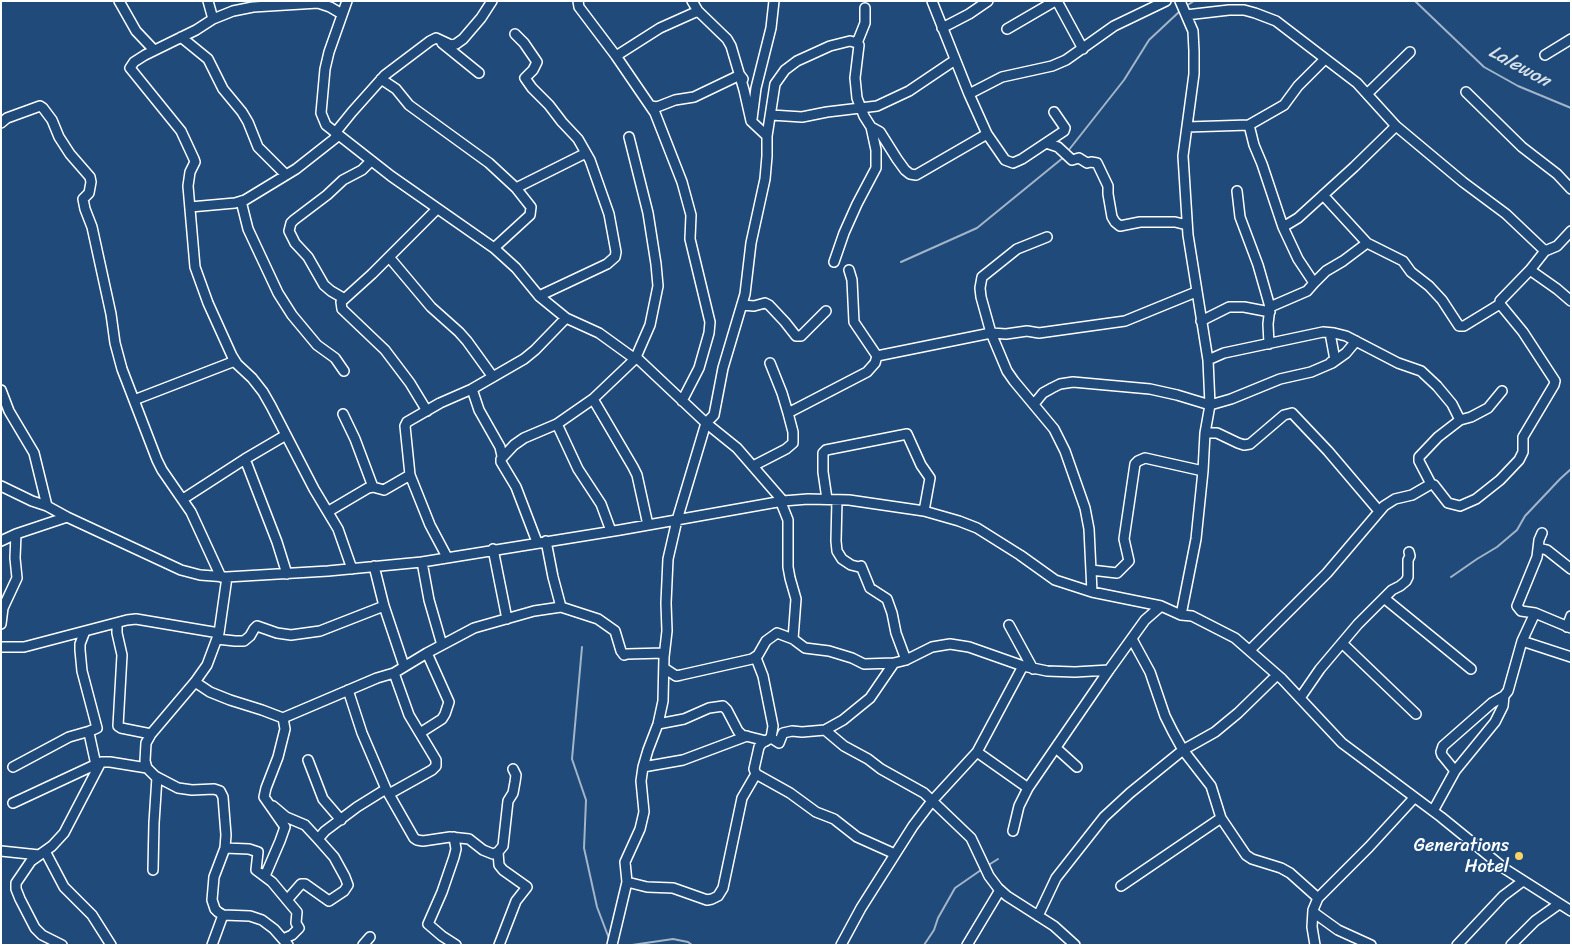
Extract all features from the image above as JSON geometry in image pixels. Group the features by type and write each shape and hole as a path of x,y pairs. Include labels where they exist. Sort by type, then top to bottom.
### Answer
{"street":[{"path":"119,1 136,31 154,50"},
{"path":"208,1 213,19"},
{"path":"233,1 233,11"},
{"path":"347,1 329,52 322,96 322,113 326,125 437,209 494,248 516,268 539,296 566,318 599,333 636,358 706,423 737,448 783,501 782,505 788,520 788,567 796,598 792,639"},
{"path":"436,38 451,45 456,44 475,25 492,1"},
{"path":"578,1 579,7 652,106 686,191 691,215 690,239 710,322 709,333 699,368 682,401"},
{"path":"692,1 698,11 727,39 740,75 751,121 767,136"},
{"path":"751,121 756,88 771,28 774,1"},
{"path":"932,1 969,94 987,134 1000,155 1008,162 1013,163 1059,135 1065,128 1054,112"},
{"path":"942,28 969,14 988,1"},
{"path":"1007,29 1056,1 1083,49"},
{"path":"969,94 1002,76 1052,66 1066,60 1114,26 1166,1"},
{"path":"1180,1 1193,31 1194,74 1183,156 1187,225 1208,360 1210,405 1205,433 1196,539 1181,615"},
{"path":"342,14 318,3 253,7 233,11 213,19 196,30 154,50 134,62 130,68 131,72 181,131 194,159 194,165 188,179 195,267 208,302 235,361 263,392 314,488 329,511 338,529 352,568"},
{"path":"834,262 847,226 876,168 876,150 871,127 864,116 855,88 855,72 859,46 857,43 865,23 865,8"},
{"path":"1186,15 1230,10 1255,12 1276,21 1357,83 1396,126 1463,182 1506,214 1545,251"},
{"path":"616,56 660,28 698,11"},
{"path":"515,34 537,62 526,78 532,88 550,105 562,122 578,139 590,160 609,214 616,252 615,257 607,264 539,296"},
{"path":"181,37 208,59 223,89 248,122 258,146 286,175"},
{"path":"190,207 225,205 241,201 303,164 337,134 352,112 381,79 436,38"},
{"path":"436,38 479,73"},
{"path":"1545,55 1571,39"},
{"path":"613,941 627,882 625,862 640,829 644,812 641,780 643,767 658,724 663,701 664,652 667,632 668,559 706,423 714,415 723,368 745,294 752,243 765,179 767,136 775,84 785,70 797,61 830,46 850,42 857,43"},
{"path":"1367,94 1410,52"},
{"path":"1188,127 1249,125 1284,105 1298,86 1325,59"},
{"path":"771,115 802,117 877,106 909,92 955,60"},
{"path":"652,106 657,107 675,100 694,97 740,75"},
{"path":"740,75 747,84 756,88"},
{"path":"381,79 396,89 409,105 489,163 516,188 532,207 530,215 494,248"},
{"path":"1466,92 1522,147 1557,174 1571,188"},
{"path":"1,123 8,118 40,106 44,108 52,120 59,138 90,177 89,193 83,199 92,227 122,369 160,465 183,499 224,577 218,636 207,665 151,734 146,743 144,761 157,777 178,788 192,790 214,789 220,792 223,797 226,835 224,848 214,877 212,900 218,912 223,915 250,916 262,920 286,942 299,928 296,923 297,912 272,882 256,870 258,852 249,849 224,848"},
{"path":"1249,125 1254,145 1283,227 1298,259 1314,283"},
{"path":"1283,227 1298,218 1354,168 1396,126"},
{"path":"871,127 880,132 896,159 913,176 987,134"},
{"path":"1058,147 1059,135"},
{"path":"502,456 524,438 556,424 593,399 636,358 650,325 658,286 656,264 648,213 629,137"},
{"path":"1046,143 1058,147 1072,160 1079,158 1086,162 1097,163 1108,186 1112,217 1120,226 1140,222 1175,222 1187,225"},
{"path":"516,188 586,153"},
{"path":"343,298 331,292 324,285 289,231 294,220 327,195 343,180 362,170 371,160"},
{"path":"1236,191 1240,217 1258,264 1270,310 1268,324 1269,344"},
{"path":"1323,194 1367,243 1403,261 1411,272 1429,286 1442,300 1461,327 1500,304 1502,297 1530,270 1545,251 1557,246 1571,232"},
{"path":"241,201 248,229 278,292 292,315 317,345 335,358 344,371"},
{"path":"427,411 410,383 385,350 342,309 340,302 372,274 437,209"},
{"path":"1047,237 1017,249 982,277 981,297 991,333 1007,371 1054,429 1077,482 1085,508 1092,592"},
{"path":"1202,321 1229,307 1270,310 1310,289 1326,271 1367,243"},
{"path":"389,257 431,307 467,341 493,377"},
{"path":"788,413 868,372 875,363 876,356 854,322 852,280 849,270"},
{"path":"1530,270 1571,301"},
{"path":"876,356 991,333 1006,334 1027,331 1039,333 1126,321 1196,292"},
{"path":"742,305 754,306 765,303 769,305 796,336 802,336 826,311"},
{"path":"1500,304 1523,332 1554,377 1554,385 1523,437 1523,452 1519,460 1500,480 1476,499 1460,506 1448,503 1434,485 1431,484 1418,457 1438,437 1460,420 1472,417 1488,408 1502,391"},
{"path":"447,557 430,525 410,475 405,426 407,422 472,389 524,359 566,318"},
{"path":"1208,360 1224,353 1330,332 1346,336 1398,363 1420,371 1438,386 1452,404 1460,420"},
{"path":"1310,372 1335,360 1330,332"},
{"path":"1034,404 1043,393 1060,384 1073,382 1150,389 1210,405 1231,399 1280,379 1310,372 1332,363 1346,353 1356,341"},
{"path":"134,400 235,361"},
{"path":"753,466 786,449 793,443 793,432 788,413 770,363"},
{"path":"472,389 478,410 500,447 501,462 516,487 541,542 561,607"},
{"path":"1,390 9,411 34,453 48,506"},
{"path":"593,399 633,467 648,525"},
{"path":"1205,433 1217,433 1238,443 1250,444 1284,416 1292,413 1328,451 1379,511"},
{"path":"343,414 355,439 373,487"},
{"path":"556,424 578,469 601,504 611,531"},
{"path":"827,499 823,472 823,453 826,450 907,434 921,465 930,478 924,511"},
{"path":"183,499 286,435"},
{"path":"1091,570 1117,573 1128,561 1124,539 1138,461 1145,458 1203,471"},
{"path":"245,459 274,533 287,574"},
{"path":"329,511 361,491 373,487 384,490 410,475"},
{"path":"1250,650 1327,573 1379,511 1390,501 1412,495 1431,484"},
{"path":"1,486 32,501 48,506 67,517 181,570 200,575 224,577 287,574 422,562 783,501 849,500 924,511 977,528 1055,580 1092,592 1161,606 1181,615 1192,616 1235,638 1277,675 1342,742 1493,860 1571,911"},
{"path":"837,500 837,551 842,559 851,565 861,566 870,588 887,599 896,634 906,660"},
{"path":"1,541 67,517"},
{"path":"1542,533 1535,564 1518,608 1521,611 1569,627 1571,616"},
{"path":"1,624 2,608 16,578 16,534"},
{"path":"1539,548 1547,550 1571,569"},
{"path":"493,550 507,619"},
{"path":"1300,698 1320,669 1358,624 1392,590 1406,581 1409,552"},
{"path":"422,562 429,600 442,645"},
{"path":"374,566 384,606 404,666"},
{"path":"1384,598 1471,669"},
{"path":"1,647 24,647 117,622 136,619 218,636 235,642 244,641 257,626 277,633 291,635 320,631 384,606"},
{"path":"1013,832 1019,806 1028,788 1145,620 1161,606"},
{"path":"195,682 210,692 283,718 377,678 394,673 474,628 534,611 561,607 605,623 615,631 624,656 627,654 664,652"},
{"path":"1455,771 1442,755 1443,746 1508,691 1522,641 1534,614"},
{"path":"117,622 116,633 122,655 118,726 151,734"},
{"path":"1009,625 1033,668"},
{"path":"13,767 69,737 97,728 82,671 80,644 85,631"},
{"path":"664,668 676,676 756,658 766,641 777,633 792,639 805,648 829,651 864,664 894,664 932,647 950,644 969,647 1022,666 1047,671 1109,670"},
{"path":"1132,640 1150,672 1165,716 1183,750 1211,786 1221,818 1246,855 1290,873 1318,898"},
{"path":"1522,641 1571,658"},
{"path":"1342,643 1416,714"},
{"path":"420,733 442,719 449,702 427,653"},
{"path":"756,658 763,676 772,726 768,740 759,747 755,760 754,769 756,774 790,793 816,812 834,819 857,836 895,854"},
{"path":"658,724 684,719 709,708 723,706 738,731 747,736 779,743 783,733 825,730 843,720 870,698 894,664"},
{"path":"841,945 861,908 913,826 932,801 977,752 1022,666"},
{"path":"318,839 325,831 358,807 388,791 407,785 436,766 436,760 404,703 394,673"},
{"path":"1038,916 1056,878 1104,817 1183,750 1215,732 1238,714 1277,675"},
{"path":"348,690 362,732 388,791 411,833 417,840 454,837 469,839 483,850 493,854 498,852 503,846 508,801 515,782 516,775 513,769"},
{"path":"1433,812 1455,771 1495,722 1503,706 1504,696"},
{"path":"283,718 285,729 278,757 264,793 266,800 285,827"},
{"path":"825,730 844,746 924,793 971,838 989,876 1000,890 1054,926 1075,945"},
{"path":"59,944 42,935 35,928 16,889 16,883 32,861 58,840 64,832 98,763 89,734 90,731"},
{"path":"643,767 684,760 747,736"},
{"path":"1056,748 1077,767"},
{"path":"977,752 1028,788"},
{"path":"308,760 323,799 341,820"},
{"path":"13,803 98,763 110,762 148,768"},
{"path":"627,882 648,887 673,888 707,900 718,896 723,888 742,798 756,774"},
{"path":"153,870 157,777"},
{"path":"1315,945 1312,927 1313,912 1318,898 1414,798"},
{"path":"266,800 286,816 305,825 334,858 348,885 340,895 329,901 305,884 301,884 287,900"},
{"path":"265,876 285,827 286,816"},
{"path":"1121,886 1221,818"},
{"path":"451,943 428,924 454,857 456,849 454,837"},
{"path":"1,851 42,853"},
{"path":"498,852 500,867 527,886 516,901 499,945"},
{"path":"42,853 64,887 92,915 111,945"},
{"path":"1457,945 1503,896 1523,881"},
{"path":"967,945 1000,890"},
{"path":"1511,945 1535,921 1558,904"},
{"path":"1313,912 1338,930 1370,945"},
{"path":"212,945 223,915"},
{"path":"364,945 370,937"}],"waterway":[{"path":"1186,6 1194,1"},
{"name":"Lalewon","path":"1415,1 1484,67 1518,86 1571,108"},
{"path":"1068,151 1124,80 1149,40 1180,11"},
{"path":"901,262 977,228 1064,157"},
{"path":"1451,577 1497,547 1517,530 1525,516 1571,469"},
{"path":"582,647 572,759 586,800 584,848 597,907 610,941"},
{"path":"987,866 998,859"},
{"path":"924,945 934,930 938,918 955,888 981,870"},
{"path":"632,945 673,939 688,942 692,945"}],"place":[{"name":"Generations Hotel","path":"1519,856"}]}
